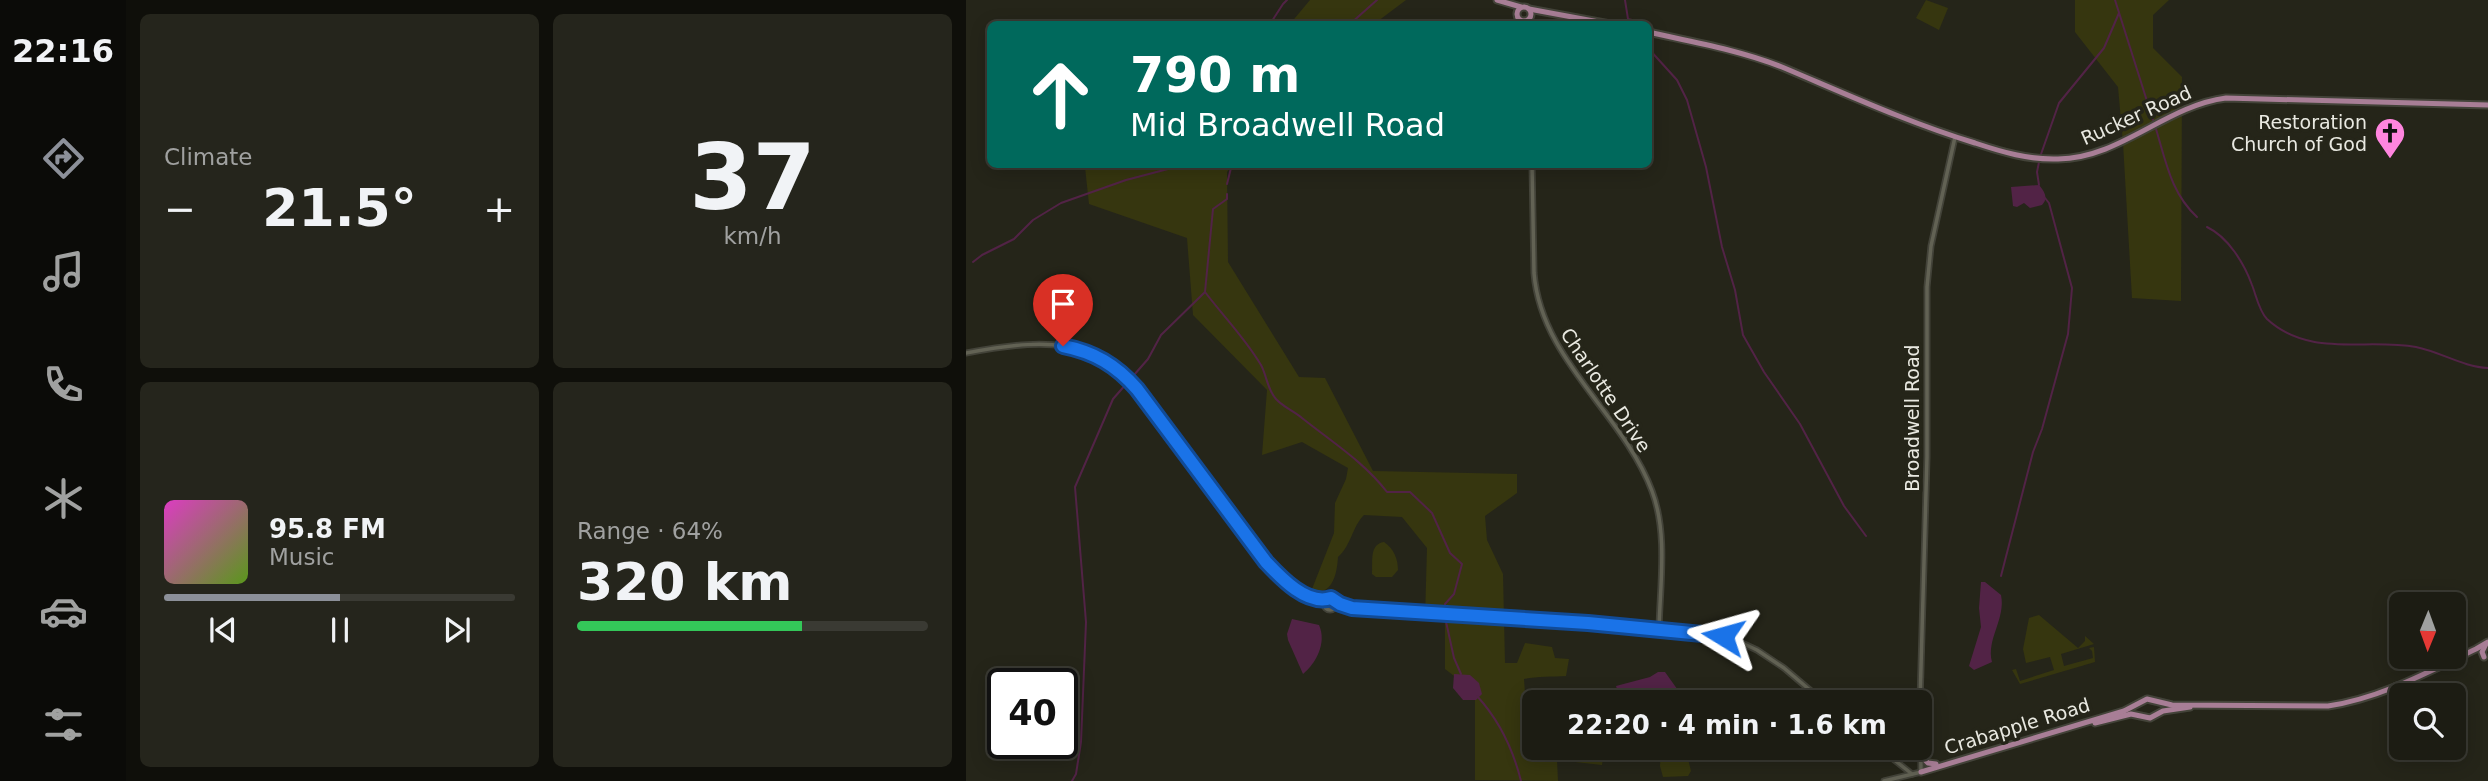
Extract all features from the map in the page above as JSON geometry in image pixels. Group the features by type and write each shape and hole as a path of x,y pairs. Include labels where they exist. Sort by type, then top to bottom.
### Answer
{"main road":[{"path":"1497,0 1594,21"},
{"path":"1497,0 1514,10 1522,21"},
{"path":"1517,16 1522,7"},
{"path":"1527,21 1531,13 1529,9"},
{"path":"1529,21 1542,15 1555,14"},
{"name":"Rucker Road","path":"1652,33 1757,58 1912,122 2019,156 2059,159 2097,153 2179,111 2218,99 2277,97 2488,105"},
{"path":"2208,705 2158,713 2150,718 2143,716 2140,711 2141,703 2147,699 2166,705 2340,704 2397,686 2487,642"},
{"path":"2486,658 2483,648 2487,642"},
{"path":"2156,701 2158,713"},
{"name":"Crabapple Road","path":"1921,776 1962,758 2122,712 2141,703"},
{"name":"Crabapple Road","path":"1921,776 2108,720 2131,714 2143,716"},
{"path":"1925,760 1934,765 1962,758"}],"street":[{"path":"1517,16 1518,21"},
{"name":"Broadwell Road","path":"1920,690 1927,457 1927,287 1931,246 1955,137"},
{"name":"Charlotte Drive","path":"1532,168 1534,273 1544,319 1558,345 1634,456 1649,483 1656,503 1661,545 1659,629"},
{"path":"966,352 1017,345 1063,346 1088,352 1108,362 1137,389 1266,562 1282,579 1325,602 1328,610 1352,608 1706,633 1740,642 1772,659 1809,690"},
{"path":"1325,602 1331,598 1352,608"},
{"path":"1335,608 1336,601"},
{"path":"2476,649 2486,658"},
{"path":"1893,760 1912,775"},
{"path":"1901,777 1904,770"},
{"path":"1884,781 1912,775 1921,776"}],"shaded area":[{"path":"1310,0 1406,0 1378,21 1292,21"},
{"path":"1926,0 1948,8 1939,30 1916,18"},
{"path":"2075,0 2169,0 2153,15 2153,48 2182,77 2181,301 2132,298 2118,87 2075,32"},
{"path":"1085,168 1230,168 1227,172 1228,262 1299,377 1325,378 1373,471 1517,474 1517,493 1485,516 1487,540 1503,574 1505,663 1517,663 1525,643 1552,647 1555,658 1569,659 1566,676 1524,679 1525,690 1522,690 1522,760 1557,760 1558,781 1475,780 1475,692 1445,669 1445,619 1425,618 1427,548 1402,517 1364,515 1338,557 1330,585 1321,592 1315,593 1312,589 1334,533 1335,503 1348,468 1302,442 1262,455 1267,390 1193,315 1187,238 1089,204"},
{"path":"2039,185 2045,197 2042,205 2030,208 2024,203 2013,206 2011,187"},
{"path":"1384,542 1395,554 1398,570 1392,577 1376,577 1372,574 1373,554 1376,546"},
{"path":"1981,582 1985,582 2001,595 2002,604 1992,645 1992,662 1974,670 1969,666 1981,627"},
{"path":"2039,615 2078,648 2085,641 2085,636 2094,644 2061,654 2064,666 2093,658 2089,648 2094,647 2095,662 2020,684 2012,670 2016,669 2020,681 2054,670 2050,657 2026,663 2023,649 2029,618"},
{"path":"1292,619 1319,625 1321,632 1319,652 1303,674 1288,640 1287,634"},
{"path":"1658,672 1665,672 1678,690 1617,690 1616,686 1650,677"},
{"path":"1454,674 1470,675 1479,683 1482,694 1476,700 1463,700 1453,688"},
{"path":"1557,760 1603,760 1602,765"},
{"path":"1660,760 1688,760 1691,771 1688,776 1663,777"}],"waterway":[{"path":"1272,21 1287,0"},
{"path":"1353,21 1377,0"},
{"path":"1625,0 1628,19 1632,21"},
{"path":"2115,0 2153,120"},
{"path":"2039,185 2037,172 2040,157 2059,103 2104,48 2119,13"},
{"path":"1652,52 1677,80 1687,100 1706,167 1743,335 1764,372 1800,424 1844,506 1866,536"},
{"path":"2156,129 2175,187 2197,217"},
{"path":"973,262 1014,239 1033,220 1061,203 1168,168"},
{"path":"1227,184 1231,168"},
{"path":"1227,194 1227,199 1213,209 1205,292 1255,355 1273,395 1279,402 1358,462 1387,492 1410,492 1432,513 1450,553 1462,564 1454,594 1445,604 1445,613"},
{"path":"2001,576 2033,452 2068,334 2072,288 2049,203 2045,198"},
{"path":"2207,227 2222,237 2240,260 2264,316 2283,331 2319,343 2416,347 2470,365 2488,368"},
{"path":"1072,781 1076,774 1081,742 1086,622 1075,487 1113,399 1148,359 1161,335 1205,292"},
{"path":"1445,617 1454,658 1461,674"},
{"path":"1477,696 1504,736 1521,781"}],"place":[{"name":"Restoration Church of God","path":"2390,160"}],"route":[{"path":"1063,346 1099,357 1124,375 1266,562 1282,579 1312,597 1326,600 1331,598 1352,608 1588,623 1723,636"}]}
